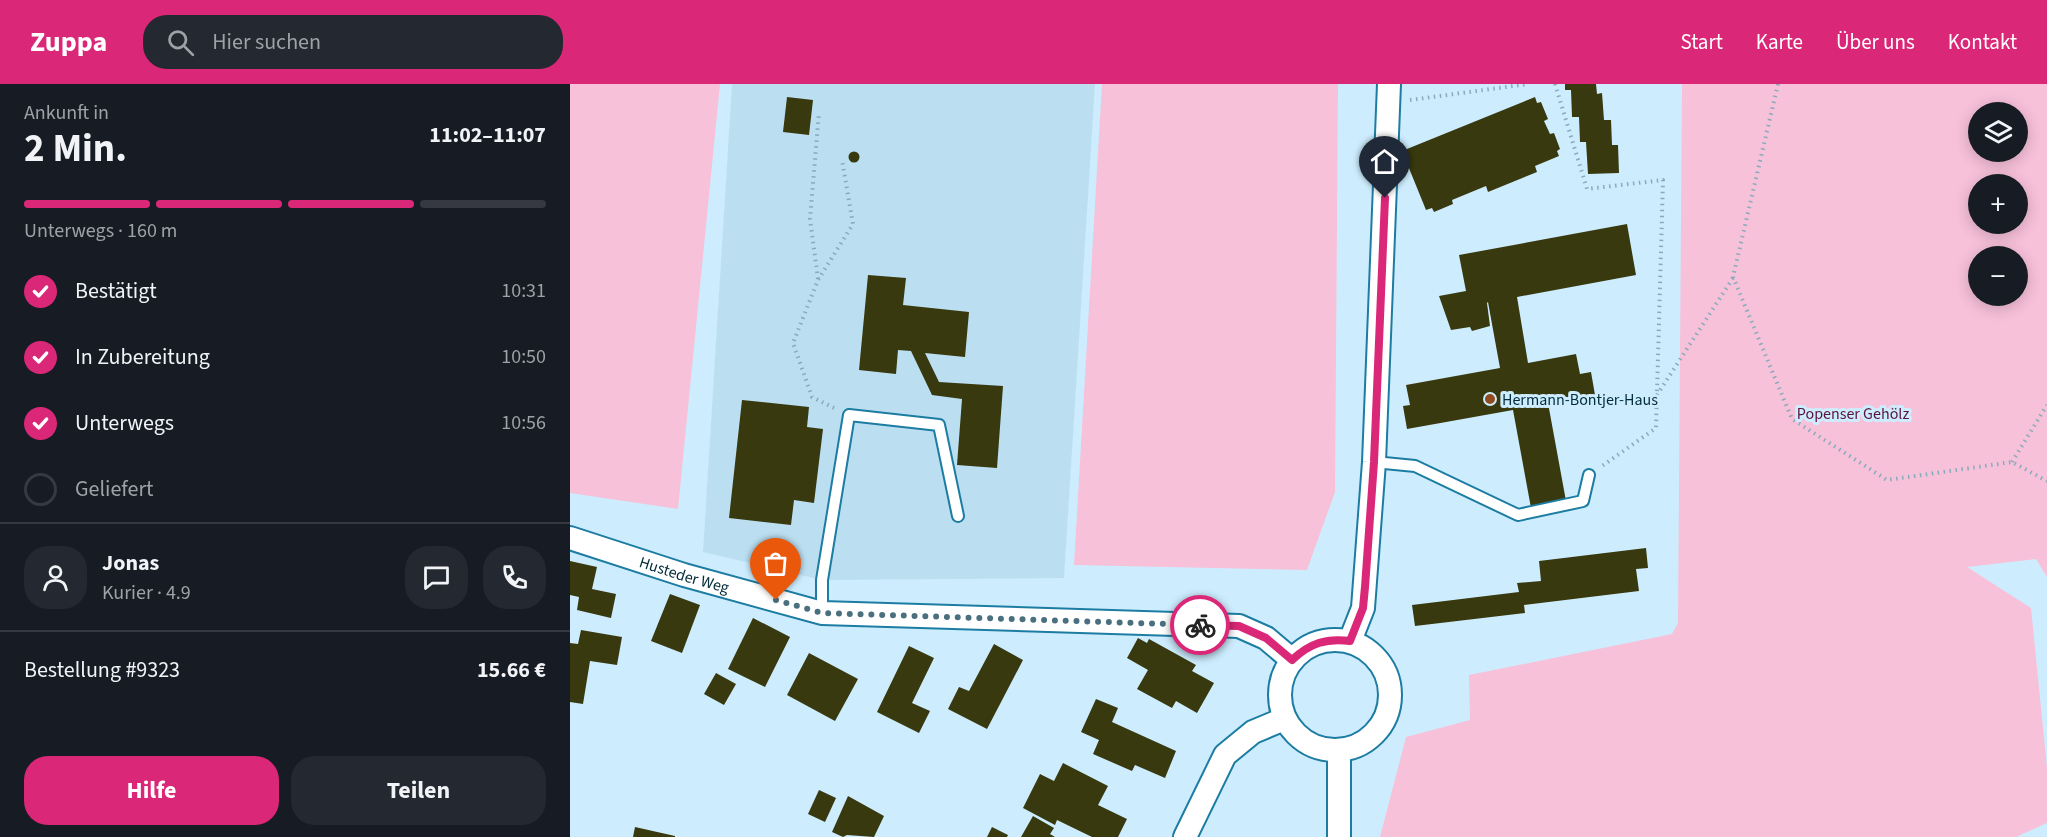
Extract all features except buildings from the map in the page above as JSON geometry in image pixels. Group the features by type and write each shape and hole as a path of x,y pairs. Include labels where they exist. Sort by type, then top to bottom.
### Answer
{"street":[{"path":"1350,641 1363,608 1374,462 1389,93"},
{"name":"Husteder Weg","path":"570,538 684,575 822,613 1239,626 1266,638 1292,660"},
{"path":"1334,639 1350,641 1368,650 1381,664 1389,681 1390,700 1385,719 1374,735 1358,746 1339,750 1323,749 1307,743 1284,719 1280,704 1280,688 1284,673 1292,660 1304,649 1318,642 1334,639"},
{"path":"1185,837 1225,755 1253,732 1284,719"},
{"path":"1339,750 1339,837"}],"lane":[{"path":"822,613 822,580 849,415 939,425 958,516"},
{"path":"1374,462 1415,466 1518,515 1583,501 1589,475"}],"path":[{"path":"1389,93 1528,84"},
{"path":"1555,84 1587,189 1663,180 1656,428 1589,475"},
{"path":"1656,396 1733,277 1778,84"},
{"path":"818,280 810,219 819,112"},
{"path":"842,160 853,225 818,280 793,343 812,397 849,415"},
{"path":"1733,277 1792,418 1887,480 2012,462 2047,481"},
{"path":"2012,462 2047,405"}],"shaded area":[{"path":"732,84 1095,84 1064,578 822,580 703,552"}],"green space":[{"path":"570,84 720,84 678,509 570,493"},
{"path":"1102,84 1338,84 1335,492 1307,570 1074,565"},
{"name":"Popenser Gehölz","path":"1682,84 2047,84 2047,577 2036,559 1967,567 2031,608 2047,768 2047,823 2016,837 1380,837 1406,737 1470,720 1469,675 1672,634 1678,623"}],"way so far":[{"path":"776,600 822,613 1200,625"}],"place":[{"name":"Hermann-Bontjer-Haus","path":"1490,399"}],"route":[{"path":"1200,625 1239,626 1266,638 1292,660 1304,649 1318,642 1334,639 1350,641 1363,608 1365,587 1374,462 1385,198"}]}
